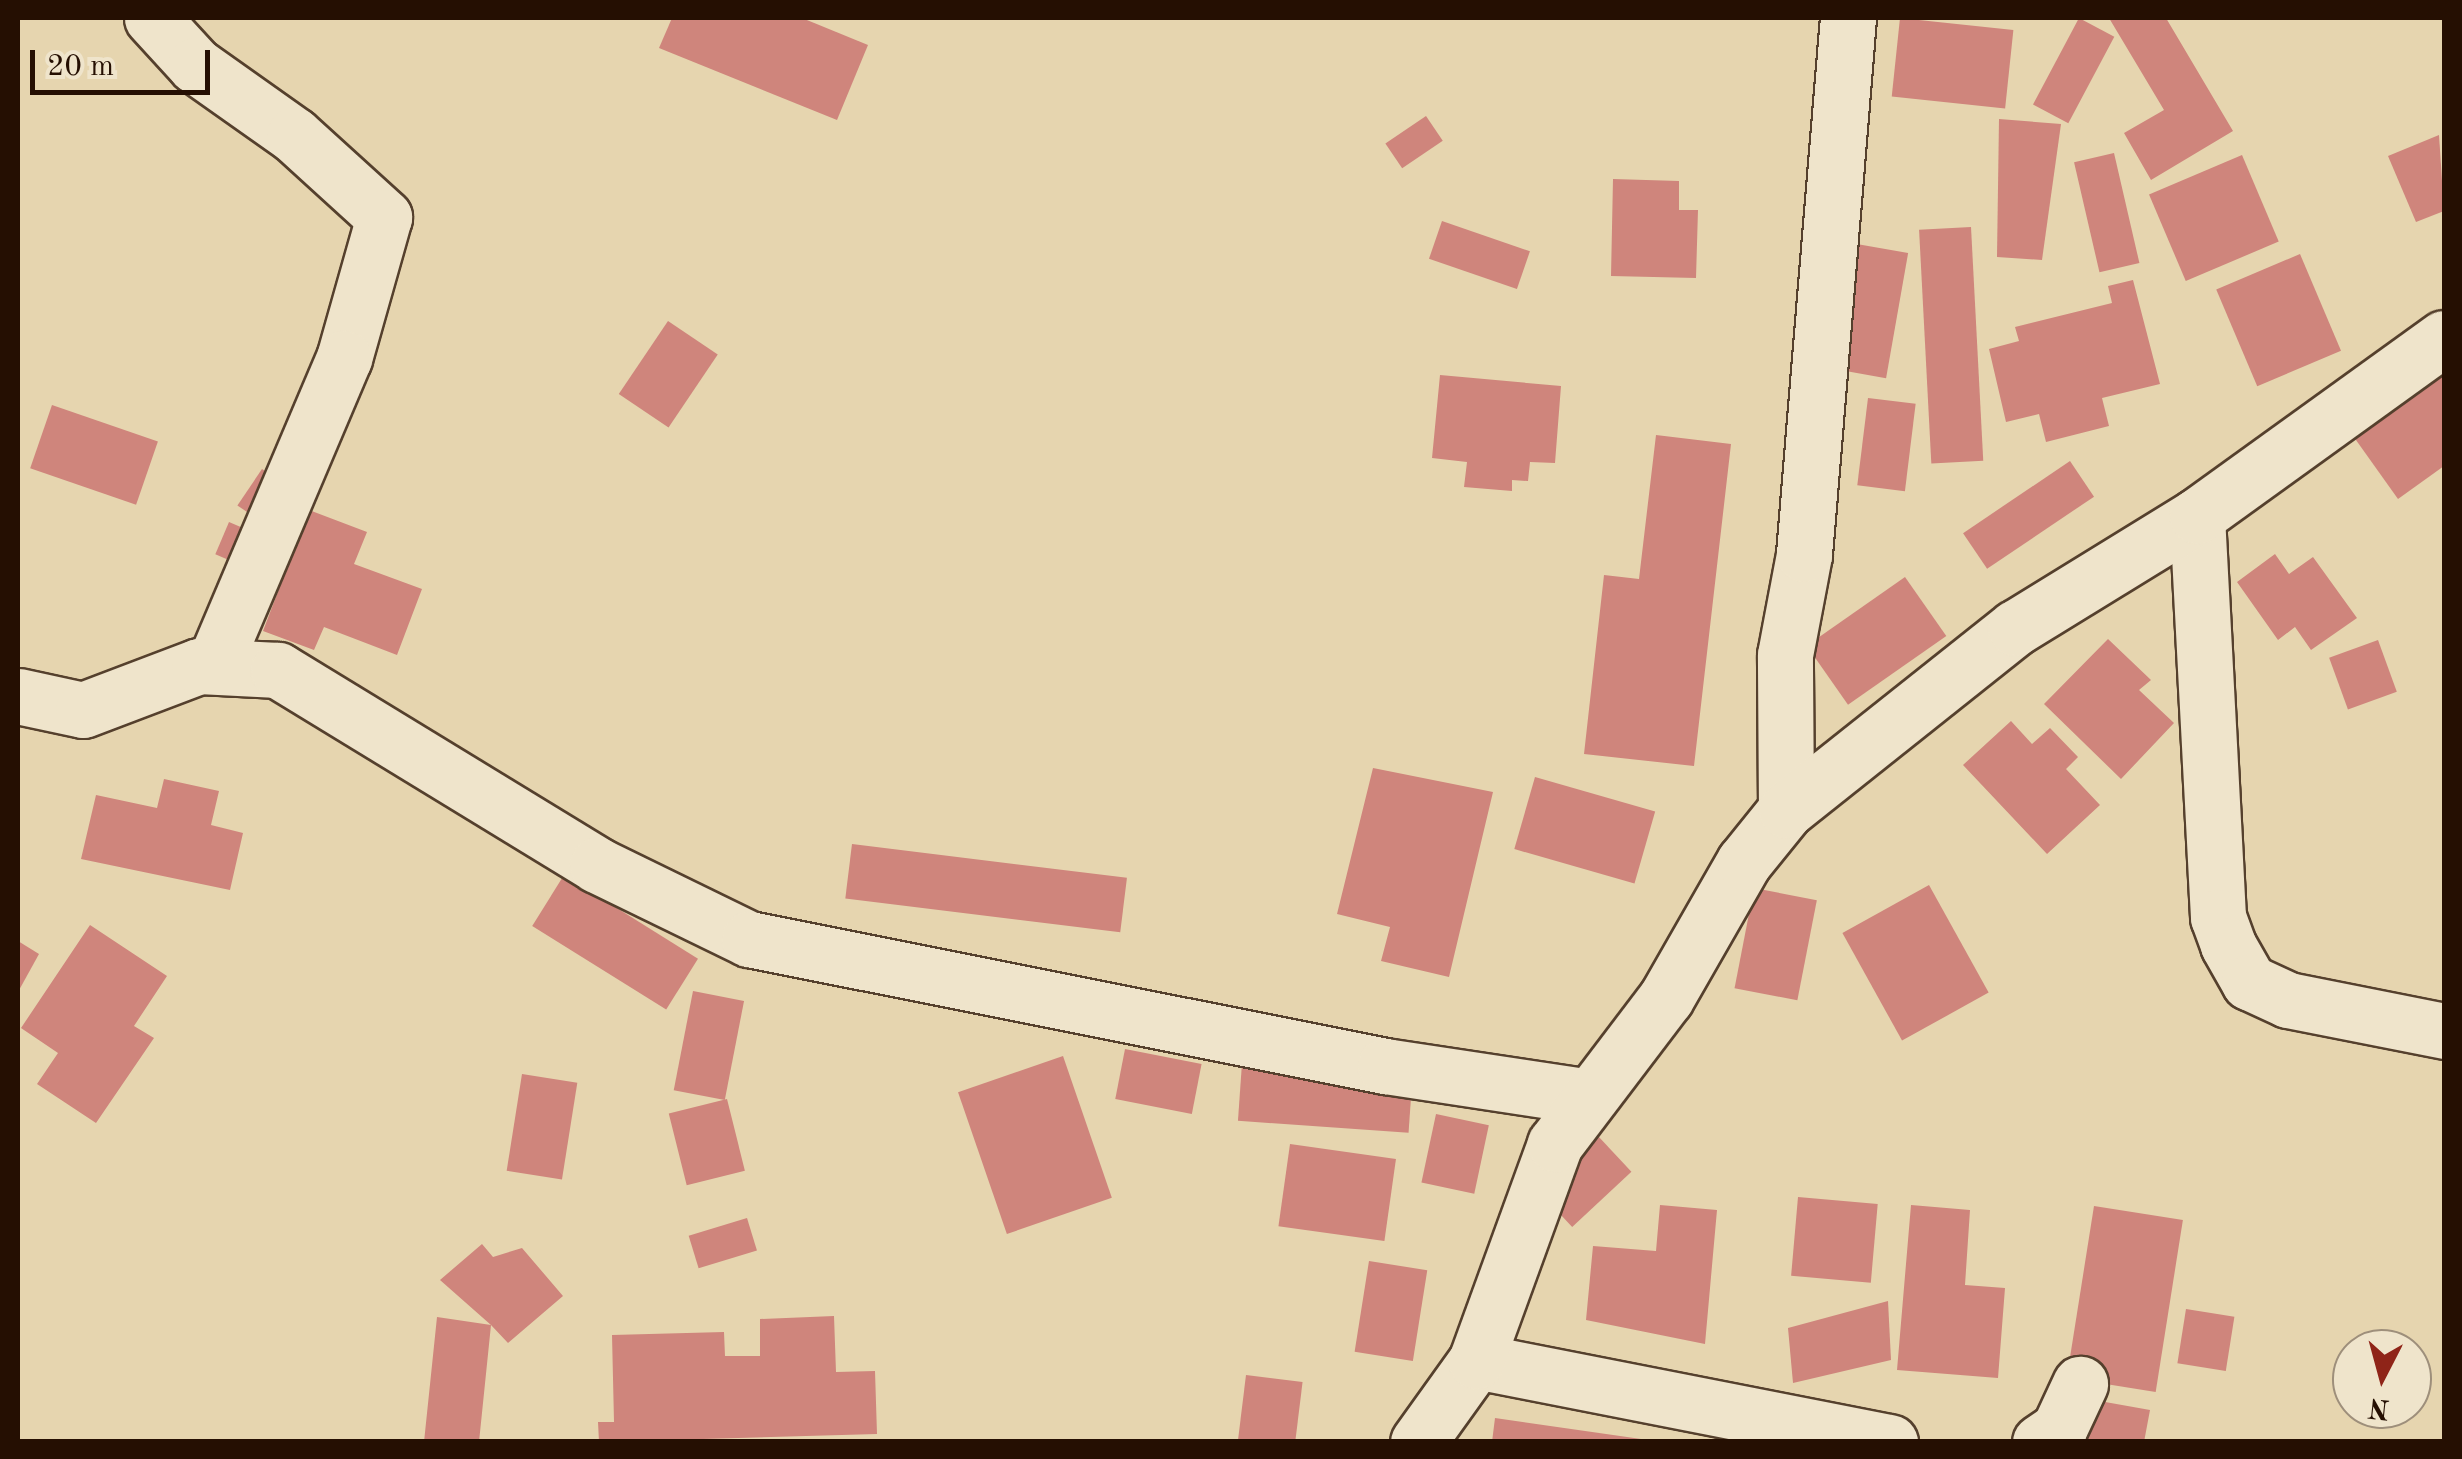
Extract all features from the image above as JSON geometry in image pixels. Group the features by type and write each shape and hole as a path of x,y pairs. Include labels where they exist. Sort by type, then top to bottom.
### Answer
{"street":[{"path":"152,18 195,65 378,207 385,227 317,427 214,664"},
{"path":"1786,810 1785,655 1804,554 1848,18"},
{"path":"1418,1442 1476,1361 1533,1190 1583,1096 1648,1025 1744,862 1786,810 2016,628 2197,516 2444,338"},
{"path":"2197,516 2217,903 2228,945 2249,982 2288,1000 2444,1030"},
{"path":"18,696 83,710 214,664 278,670 596,865 749,939 1385,1066 1583,1096"},
{"path":"1476,1361 1890,1442"},
{"path":"2040,1442 2059,1429 2080,1384"}],"building":[{"path":"672,18 802,18 868,45 837,120 659,48"},
{"path":"1900,18 2013,30 2005,108 1892,97"},
{"path":"2079,18 2114,37 2068,123 2033,105"},
{"path":"2109,18 2166,18 2233,131 2151,180 2124,133 2164,110"},
{"path":"1426,116 1443,141 1402,168 1385,143"},
{"path":"1999,119 2061,124 2042,260 1997,257"},
{"path":"2439,135 2444,211 2416,222 2388,156"},
{"path":"2114,153 2139,263 2099,272 2074,162"},
{"path":"2242,155 2279,242 2186,281 2149,194"},
{"path":"1613,179 1679,181 1679,210 1698,210 1696,278 1611,276"},
{"path":"1442,221 1530,251 1517,289 1429,259"},
{"path":"1971,227 1983,461 1931,463 1919,230"},
{"path":"1851,243 1908,253 1886,378 1829,368"},
{"path":"2300,254 2341,351 2257,386 2216,290"},
{"path":"2133,280 2160,384 2102,398 2109,426 2046,442 2039,414 2006,422 1989,349 2019,341 2015,327 2112,303 2108,286"},
{"path":"668,321 718,355 669,428 619,394"},
{"path":"2444,355 2444,466 2398,499 2346,426"},
{"path":"1440,375 1561,386 1555,463 1530,462 1528,481 1512,480 1512,491 1464,487 1467,462 1432,458"},
{"path":"1868,398 1916,404 1905,491 1857,485"},
{"path":"52,405 158,441 136,505 30,468"},
{"path":"1656,435 1731,444 1694,766 1584,754 1604,575 1639,579"},
{"path":"2070,461 2094,497 1987,569 1963,533"},
{"path":"262,469 286,485 261,522 237,505"},
{"path":"309,510 367,532 354,564 422,589 397,655 324,627 314,650 263,631"},
{"path":"229,522 253,532 239,564 215,554"},
{"path":"2275,554 2289,574 2313,557 2357,618 2311,650 2295,627 2278,640 2237,582"},
{"path":"1905,577 1946,636 1848,705 1807,646"},
{"path":"2108,639 2151,680 2139,690 2174,723 2121,779 2044,704"},
{"path":"2378,640 2397,692 2348,709 2329,658"},
{"path":"2011,721 2032,744 2050,728 2078,757 2066,769 2100,805 2047,854 1963,765"},
{"path":"1373,768 1493,792 1449,977 1381,961 1390,927 1337,914"},
{"path":"1535,777 1655,811 1634,884 1514,849"},
{"path":"164,779 219,791 211,825 243,833 230,890 81,859 96,795 157,808"},
{"path":"852,844 1127,878 1120,932 845,899"},
{"path":"564,875 698,959 666,1010 532,926"},
{"path":"1929,885 1989,993 1902,1041 1842,933"},
{"path":"1754,888 1817,900 1797,1000 1735,988"},
{"path":"90,925 167,976 134,1026 154,1038 96,1123 37,1084 58,1053 21,1028"},
{"path":"18,941 39,954 18,992"},
{"path":"693,991 744,1001 725,1100 674,1090"},
{"path":"1125,1049 1202,1064 1192,1114 1115,1099"},
{"path":"1063,1056 1112,1198 1007,1234 958,1092"},
{"path":"1242,1063 1413,1075 1409,1133 1238,1121"},
{"path":"522,1074 577,1083 562,1180 507,1171"},
{"path":"727,1099 745,1171 687,1185 669,1114"},
{"path":"1436,1114 1489,1125 1474,1194 1421,1182"},
{"path":"1598,1136 1631,1172 1572,1227 1539,1191"},
{"path":"1290,1144 1396,1159 1384,1241 1278,1226"},
{"path":"1798,1197 1878,1204 1871,1283 1791,1276"},
{"path":"1660,1205 1717,1210 1705,1344 1586,1320 1593,1246 1656,1251"},
{"path":"1911,1205 1970,1210 1965,1285 2005,1288 1998,1378 1897,1370"},
{"path":"2094,1206 2183,1220 2156,1392 2067,1378"},
{"path":"747,1218 757,1251 699,1268 689,1236"},
{"path":"482,1244 493,1257 522,1248 563,1296 508,1343 440,1280"},
{"path":"1369,1261 1427,1270 1413,1361 1355,1352"},
{"path":"1888,1301 1891,1360 1793,1383 1788,1328"},
{"path":"2186,1309 2234,1317 2226,1371 2177,1363"},
{"path":"834,1316 836,1372 875,1371 877,1434 599,1442 598,1422 614,1422 612,1335 724,1332 725,1356 760,1356 760,1319"},
{"path":"437,1317 491,1325 479,1442 424,1442"},
{"path":"1246,1375 1303,1382 1295,1442 1238,1442"},
{"path":"2094,1400 2150,1410 2144,1442 2087,1442"},
{"path":"1495,1418 1641,1439 1641,1442 1492,1442"}]}
